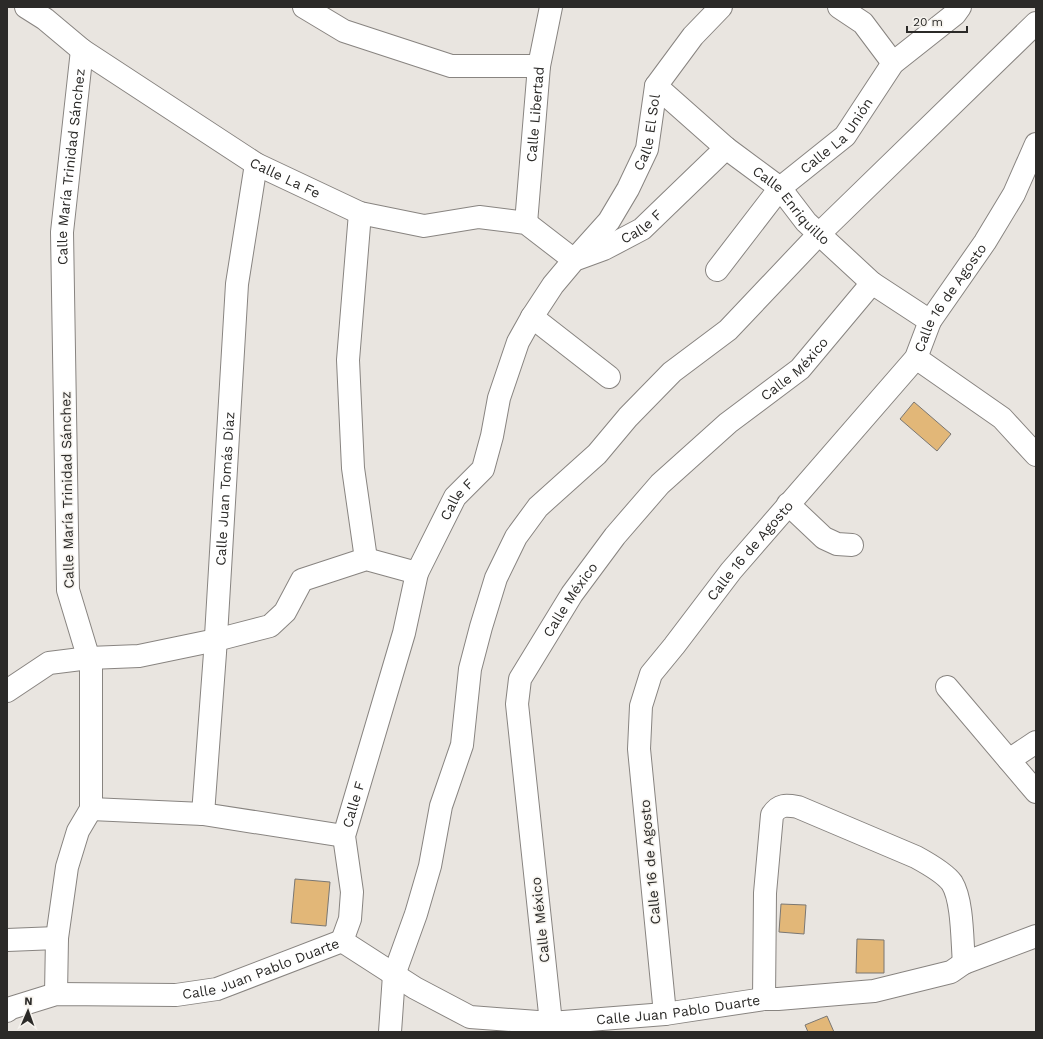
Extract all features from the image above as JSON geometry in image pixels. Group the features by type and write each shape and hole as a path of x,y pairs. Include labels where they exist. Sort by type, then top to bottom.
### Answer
{"street":[{"name":"Calle La Fe","path":"26,7 45,19 82,50 256,164 360,213 424,226 479,218 526,224 574,260"},
{"path":"304,7 344,31 451,66 539,66"},
{"name":"Calle Libertad","path":"526,224 539,66 551,7"},
{"path":"839,7 863,23 893,63"},
{"name":"Calle La Unión","path":"717,270 780,188 845,136 893,63 955,14 960,7"},
{"name":"Calle El Sol","path":"574,260 609,221 628,189 647,149 656,86 693,36 716,9"},
{"path":"390,1032 394,975 416,914 430,866 441,806 462,745 470,669 496,578 516,537 538,507 597,454 628,417 672,372 728,330 819,234 1012,44 1036,23"},
{"name":"Calle María Trinidad Sánchez","path":"82,50 62,232 68,590 91,666 91,809"},
{"name":"Calle Enriquillo","path":"656,86 726,148 780,188 806,222 872,283 930,321"},
{"name":"Calle 16 de Agosto","path":"665,1014 639,749 641,706 652,674 731,571 916,358 930,321 985,242 1014,194 1036,144"},
{"name":"Calle F","path":"342,941 350,919 352,892 344,836 404,633 417,573 455,498 483,469 492,436 499,398 518,342 553,285 574,260 604,250 642,230 726,148"},
{"name":"Calle Juan Tomás Díaz","path":"204,814 237,284 256,164"},
{"path":"360,213 348,360 353,468 366,559"},
{"name":"Calle México","path":"551,1023 517,704 520,679 572,594 615,536 660,484 728,423 800,369 872,283"},
{"path":"532,317 610,377"},
{"path":"916,358 1002,418 1036,455"},
{"path":"788,504 824,538 837,544 852,545"},
{"path":"7,691 49,663 89,658 139,656 216,640 270,626 285,612 302,580 366,559 417,573"},
{"path":"946,687 1036,792"},
{"path":"1009,760 1036,742"},
{"path":"764,999 765,893 772,815 776,809 781,806 798,807 911,855 932,866 951,882 957,894 964,963"},
{"path":"56,994 57,938 67,867 78,831 91,809 204,814 344,836"},
{"name":"Calle Juan Pablo Duarte","path":"8,1009 56,994 176,995 217,989 342,941 415,988 470,1017 551,1023 665,1014 764,999 874,991 951,972 964,963 1036,936"},
{"path":"7,940 57,938"}],"building":[{"path":"914,402 951,434 937,451 900,419"},
{"path":"295,879 330,882 326,926 291,923"},
{"path":"781,904 806,905 804,934 779,932"},
{"path":"857,939 884,940 884,973 856,973"},
{"path":"827,1016 834,1032 808,1032 805,1025"}]}
